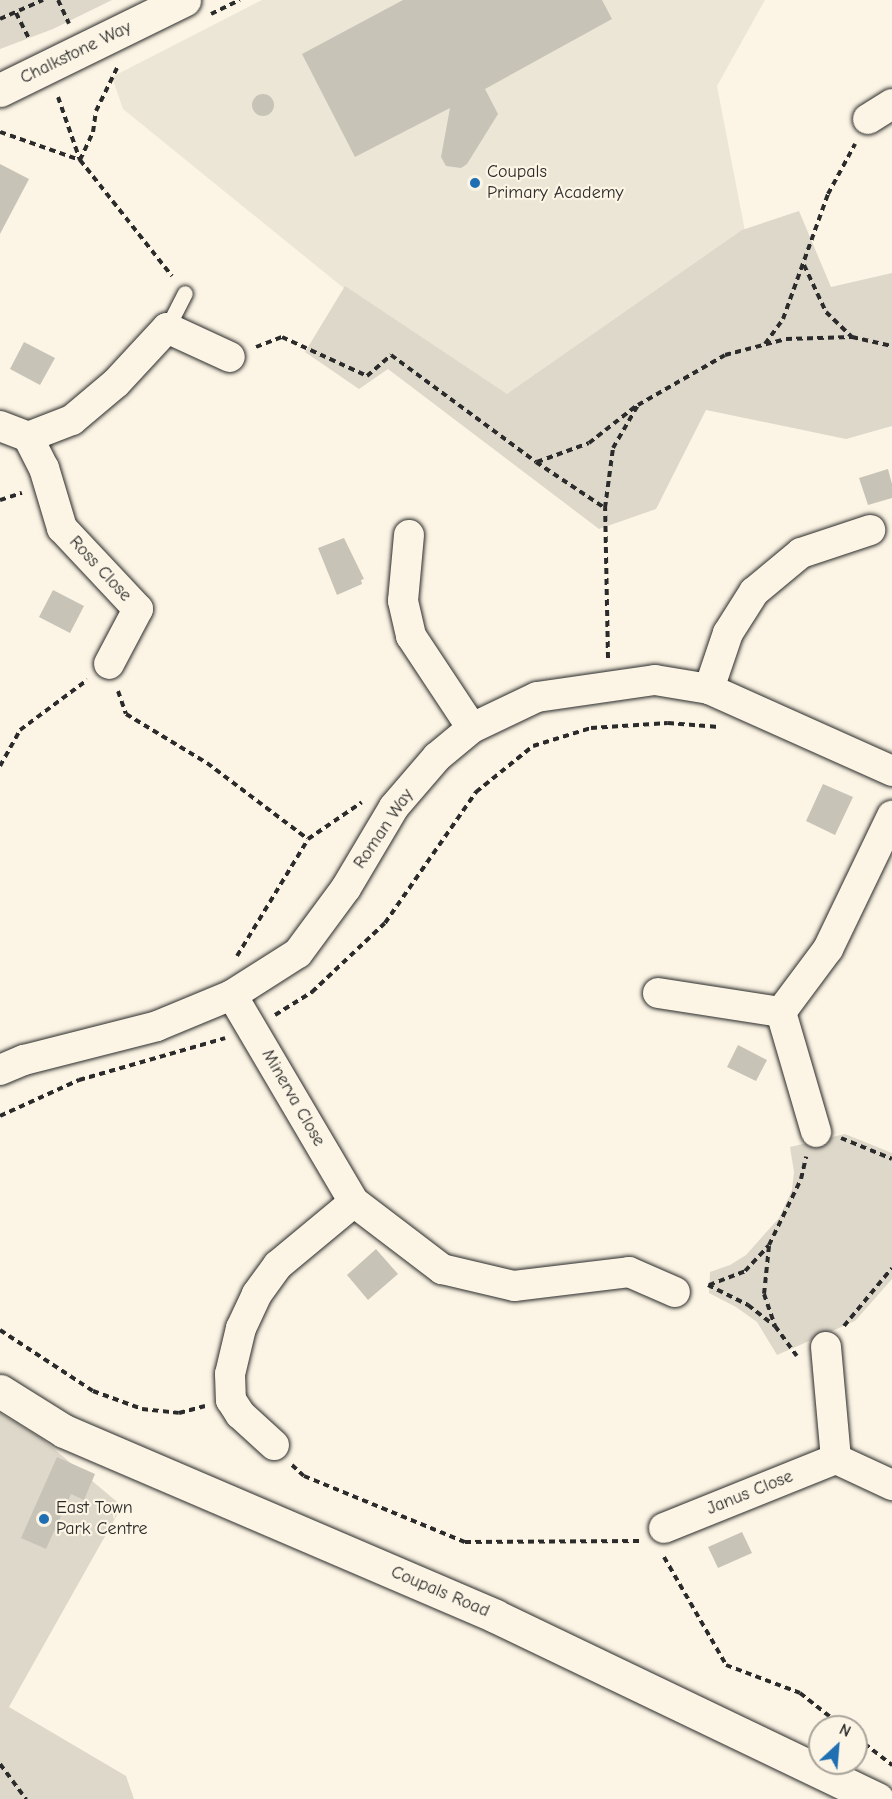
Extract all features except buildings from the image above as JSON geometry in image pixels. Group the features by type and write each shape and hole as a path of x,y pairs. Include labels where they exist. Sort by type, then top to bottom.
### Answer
{"street":[{"name":"Chalkstone Way","path":"0,90 184,0"},
{"path":"0,426 28,437 72,420 116,383 167,328 230,357"},
{"name":"Ross Close","path":"28,437 44,468 62,528 138,609 109,664"},
{"path":"709,689 728,633 754,592 801,553 870,530"},
{"path":"409,535 403,601 411,636 472,728"},
{"name":"Roman Way","path":"0,1070 24,1060 157,1026 232,980 298,952 346,888 394,807 437,757 472,728 537,697 655,680 709,689 892,771"},
{"path":"781,1012 828,949 892,816"},
{"name":"Minerva Close","path":"232,980 252,1029 354,1202 442,1269 514,1286 629,1272 675,1292"},
{"path":"658,993 781,1012"},
{"path":"781,1012 816,1132"},
{"path":"281,1454 240,1414 231,1400 230,1374 241,1328 257,1294 278,1265 354,1202"},
{"path":"827,1356 836,1459 892,1485"},
{"name":"Coupals Road","path":"0,1391 64,1431 495,1616 877,1799"},
{"name":"Janus Close","path":"657,1540 836,1459"}],"lane":[{"path":"167,328 185,293"}],"path":[{"path":"0,19 43,0"},
{"path":"58,0 71,27"},
{"path":"16,13 30,41"},
{"path":"80,160 93,132 96,111 119,64"},
{"path":"58,97 80,160 185,293"},
{"path":"764,345 783,319 828,194 880,112"},
{"path":"0,132 80,160"},
{"path":"804,264 826,312 852,337"},
{"path":"230,357 282,337 367,376 391,355 536,462 605,508"},
{"path":"536,462 589,443 638,405 725,355 786,339 852,337 892,346"},
{"path":"608,686 605,508 613,448 638,405"},
{"path":"0,766 20,730 109,664 126,714 207,763 308,839"},
{"path":"0,1116 79,1080 196,1048 252,1029 312,992 386,924 476,792 533,746 591,728 668,723 722,727"},
{"path":"232,980 308,839 364,801"},
{"path":"675,1292 709,1285 745,1271 769,1245 801,1179 816,1132 845,1139 892,1159"},
{"path":"769,1245 764,1294 775,1326"},
{"path":"709,1285 748,1305 775,1326 799,1358 827,1356 892,1268"},
{"path":"0,1330 93,1391 142,1409 179,1413 231,1400"},
{"path":"281,1454 304,1476 465,1542 657,1540 726,1665 800,1693 828,1715"},
{"path":"868,1746 892,1765"},
{"path":"0,1764 26,1799"}],"shaded area":[{"path":"0,0 112,0 53,29 0,49 0,19 20,10 0,18"},
{"name":"Coupals Primary Academy","path":"262,0 765,0 717,86 750,257 536,444 123,109 112,77"},
{"path":"799,211 831,287 892,273 892,426 846,439 706,410 656,509 599,529 388,369 359,389 305,352 345,286 507,394 742,230"},
{"path":"845,1134 892,1153 892,1279 855,1321 777,1355 757,1322 736,1307 709,1293 710,1272 730,1265 746,1255 779,1218 792,1190 794,1172 790,1147"},
{"path":"0,1413 41,1438 122,1506 9,1707 126,1776 134,1799 0,1799"}],"place":[{"name":"Coupals Primary Academy","path":"475,183"},
{"name":"East Town Park Centre","path":"44,1519"}]}
